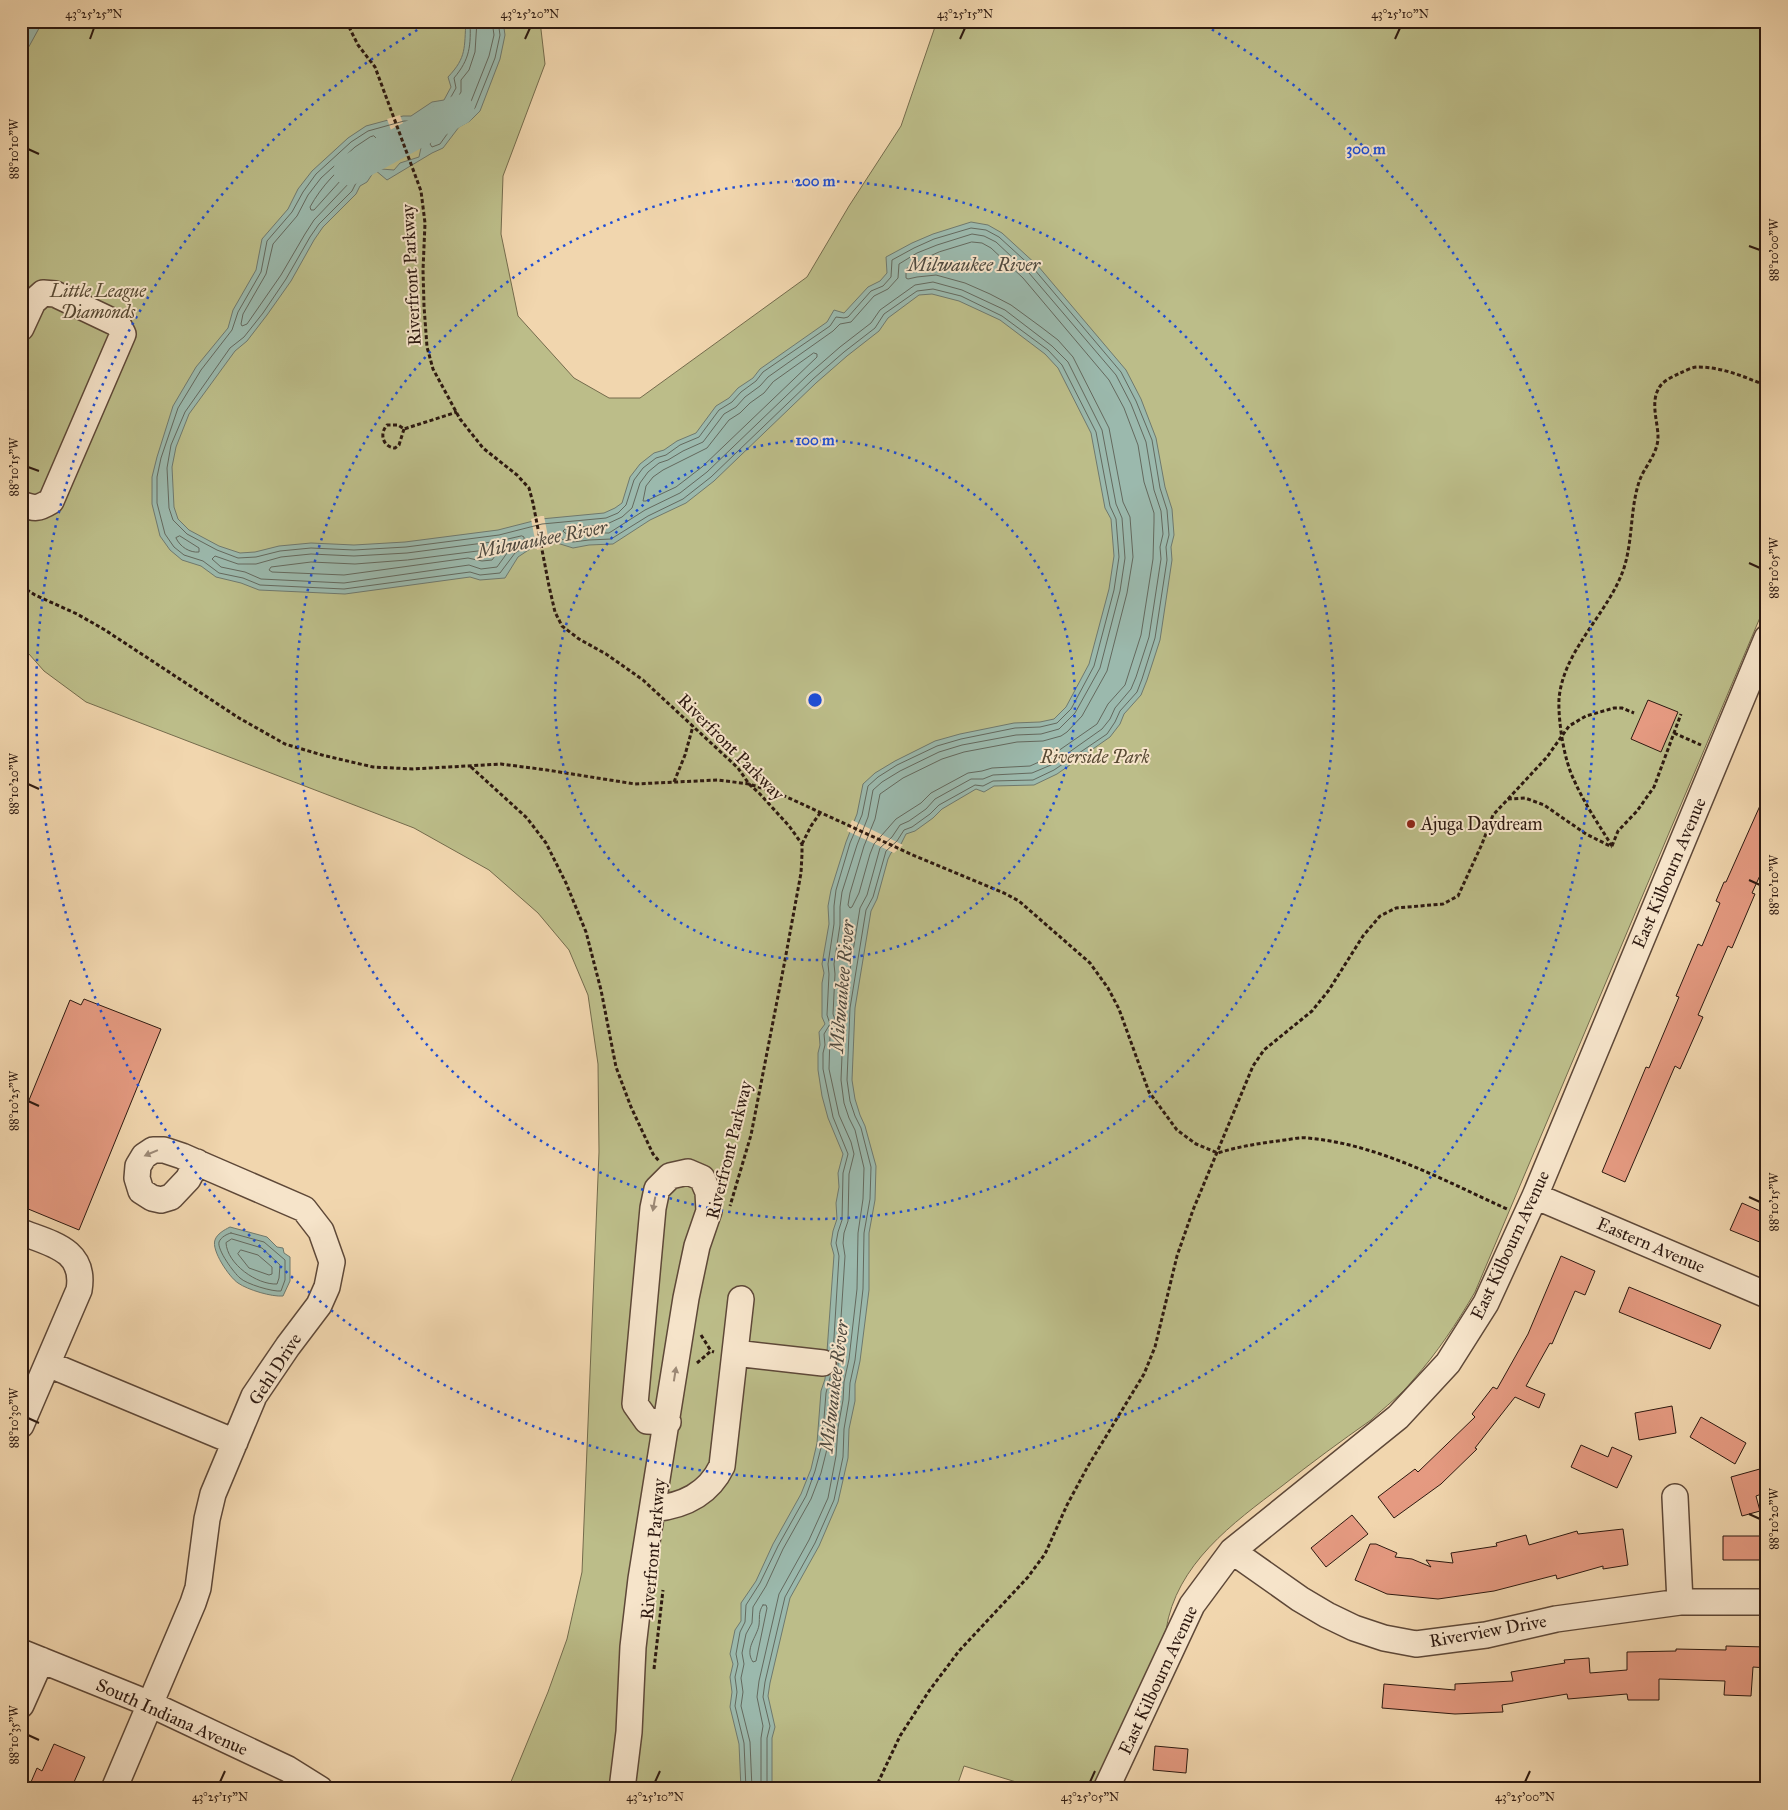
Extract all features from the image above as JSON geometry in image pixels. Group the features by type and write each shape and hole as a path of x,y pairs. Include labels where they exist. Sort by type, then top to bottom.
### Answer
{"street":[{"path":"21,328 33,302 43,294 55,294 118,324 123,334 51,501 42,507 34,509 21,504"},
{"name":"East Kilbourn Avenue","path":"1106,1789 1192,1605 1232,1551 1398,1417 1448,1363 1486,1303 1530,1206 1767,638"},
{"name":"Gehl Drive","path":"114,1789 193,1603 198,1588 207,1519 213,1494 254,1396 319,1305 327,1287 332,1262 321,1231 304,1209 197,1162"},
{"path":"622,1789 629,1732 633,1647 641,1579 668,1422 686,1298 697,1246 709,1211 708,1192 702,1178 688,1172 670,1176 657,1189 653,1208 635,1404 647,1421 668,1422"},
{"name":"Eastern Avenue","path":"1530,1206 1767,1295"},
{"path":"21,1232 67,1252 75,1260 81,1278 79,1290 21,1426"},
{"path":"653,1508 669,1507 688,1501 708,1487 716,1477 724,1459 741,1299"},
{"path":"735,1354 823,1363"},
{"path":"48,1364 235,1442"},
{"path":"1675,1497 1680,1602"},
{"name":"Riverview Drive","path":"1232,1551 1300,1599 1327,1615 1376,1636 1416,1644 1486,1635 1556,1619 1680,1602 1767,1602"},
{"path":"21,1705 31,1656"},
{"name":"South Indiana Avenue","path":"31,1656 150,1704 288,1770 320,1789"}],"path":[{"name":"Riverfront Parkway","path":"346,21 358,45 375,67 421,191 425,223 424,306 427,347 433,369 457,412 483,448 517,475 528,488 533,503 549,586 562,626 643,680 738,768 749,784 789,826 802,844 801,873 751,1134 728,1215"},
{"path":"1612,847 1573,779 1561,736 1559,699 1564,675 1579,646 1613,593 1624,568 1633,526 1634,505 1640,481 1654,452 1658,438 1655,402 1660,386 1675,375 1696,367 1731,372 1767,386"},
{"path":"404,429 457,412"},
{"path":"387,425 398,425 404,429 395,448 391,448 384,442 383,429 387,425"},
{"path":"21,586 34,595 76,614 105,630 239,718 285,744 373,767 413,769 502,764 635,784 718,780 749,784 778,793 915,856 1004,893 1020,902 1090,963 1108,988 1119,1009 1149,1092 1177,1130 1196,1144 1218,1153 1266,1142 1305,1138 1351,1144 1530,1206"},
{"path":"875,1789 900,1736 944,1671 959,1651 1028,1577 1045,1554 1076,1489 1144,1374 1156,1346 1177,1256 1193,1210 1253,1066 1264,1050 1312,1012 1329,990 1363,936 1380,916 1396,908 1443,904 1458,896 1493,815 1547,757 1569,726 1586,716 1614,708 1622,708 1634,713"},
{"path":"1612,847 1618,831 1637,811 1654,787 1681,714"},
{"path":"674,782 685,755 693,726"},
{"path":"1674,734 1719,753"},
{"path":"471,767 527,818 546,843 566,882 586,932 601,990 616,1067 631,1107 653,1154 670,1176"},
{"path":"1508,799 1525,798 1544,805 1586,834 1612,847"},
{"path":"802,844 820,813"},
{"name":"Riverfront Parkway","path":"653,1676 663,1588"}],"green space":[{"name":"Riverside Park","path":"21,21 540,21 545,64 503,176 501,234 518,316 574,378 609,398 640,398 807,277 849,206 901,126 937,21 1767,21 1767,601 1475,1292 1454,1326 1422,1370 1403,1391 1371,1420 1226,1530 1194,1565 1181,1585 1172,1606 1166,1630 1093,1789 1039,1789 964,1766 956,1789 508,1789 548,1692 567,1639 582,1572 599,1152 598,1064 588,995 569,950 538,913 489,870 414,828 86,702 44,671 21,645"}],"water":[{"path":"21,21 43,21 21,61"},
{"path":"466,21 503,21 505,35 500,59 480,111 470,121 459,127 443,148 387,180 375,170 367,182 360,186 356,194 323,227 291,281 267,315 247,341 235,351 189,414 176,447 172,467 174,507 178,519 189,530 219,546 240,553 311,543 354,545 405,542 498,530 541,519 604,513 622,503 630,477 640,464 654,453 664,450 677,441 696,433 716,406 753,378 760,369 827,322 834,310 844,313 868,287 880,281 887,273 886,257 933,234 971,222 988,225 1002,233 1038,266 1126,370 1141,399 1156,438 1165,487 1172,509 1174,535 1171,547 1172,560 1160,640 1141,695 1124,714 1120,724 1110,737 1057,774 1034,785 994,786 984,792 976,789 942,809 915,831 906,834 901,844 891,853 888,859 877,899 871,911 855,1008 852,1080 855,1099 876,1166 875,1200 869,1233 869,1290 860,1361 855,1384 855,1401 849,1429 848,1458 838,1502 819,1546 790,1598 770,1683 768,1696 775,1727 772,1738 772,1789 741,1789 739,1744 730,1707 732,1692 730,1677 733,1664 730,1654 735,1630 741,1621 741,1603 756,1581 773,1544 801,1494 811,1469 817,1443 821,1391 825,1379 834,1255 831,1244 837,1219 838,1173 843,1154 828,1118 818,1070 819,1032 825,1024 822,1017 822,983 824,973 822,964 829,924 828,906 831,890 857,814 863,784 875,773 935,741 1014,723 1040,722 1054,719 1066,707 1089,664 1109,589 1114,556 1111,519 1105,508 1091,433 1058,368 1045,354 1000,320 959,301 932,294 919,295 888,318 879,331 816,383 714,481 686,503 650,520 613,544 573,548 557,543 530,549 518,557 505,578 480,580 470,577 345,594 259,590 216,577 201,566 182,560 170,550 160,536 152,504 152,477 173,406 196,367 228,328 233,310 256,270 262,239 288,209 298,189 312,171 348,138 366,126 403,116 411,116 432,102 444,100 451,87 448,77 462,58","holes":["420,128 428,138 422,143 419,157 400,163 394,170 381,169 380,165 385,154 385,147"]},
{"path":"230,1227 267,1237 277,1247 283,1248 284,1253 290,1257 290,1281 283,1296 267,1294 248,1288 238,1283 230,1275 218,1256 214,1244 217,1236"}],"pier":[{"path":"400,115 408,137 396,144 387,119"},
{"path":"544,516 550,547 537,550 531,519"},
{"path":"852,820 903,845 894,853 847,831"}],"building":[{"path":"1648,700 1678,712 1661,752 1631,739"},
{"path":"1767,790 1767,860 1752,893 1755,894 1732,948 1728,946 1698,1015 1703,1017 1680,1069 1675,1066 1625,1182 1602,1172 1646,1067 1649,1068 1679,997 1676,996 1698,944 1702,946 1720,903 1716,901 1724,882 1726,882"},
{"path":"84,999 161,1029 79,1230 21,1206 21,1103 27,1105 70,1000 81,1005"},
{"path":"1742,1203 1767,1214 1767,1245 1730,1230"},
{"path":"1561,1256 1595,1271 1585,1295 1575,1291 1552,1344 1550,1343 1526,1386 1545,1394 1539,1408 1515,1397 1475,1448 1477,1449 1441,1484 1394,1518 1378,1497 1415,1469 1418,1472 1475,1417 1472,1414 1493,1387 1497,1389 1528,1334"},
{"path":"1629,1287 1721,1325 1710,1349 1619,1312"},
{"path":"1672,1406 1676,1433 1639,1440 1635,1413"},
{"path":"1701,1417 1746,1443 1735,1464 1690,1437"},
{"path":"1581,1445 1608,1457 1612,1447 1632,1456 1617,1488 1571,1467"},
{"path":"1767,1467 1767,1492 1756,1496 1760,1511 1742,1516 1731,1477"},
{"path":"1352,1515 1368,1534 1326,1567 1311,1548"},
{"path":"1623,1529 1628,1565 1603,1569 1603,1566 1557,1579 1556,1575 1494,1591 1438,1599 1387,1594 1355,1580 1370,1544 1376,1544 1397,1553 1395,1557 1412,1559 1431,1567 1426,1560 1453,1563 1451,1553 1497,1546 1496,1543 1526,1535 1529,1545 1577,1531 1578,1534"},
{"path":"1723,1536 1767,1536 1767,1560 1723,1560"},
{"path":"1726,1646 1767,1647 1767,1668 1753,1667 1751,1696 1724,1695 1725,1681 1659,1679 1659,1700 1628,1700 1627,1694 1568,1699 1567,1694 1502,1705 1503,1712 1455,1714 1382,1708 1384,1684 1455,1690 1455,1684 1513,1681 1511,1672 1565,1663 1564,1660 1589,1658 1590,1673 1627,1670 1627,1652 1676,1651 1676,1649 1726,1650"},
{"path":"54,1744 85,1757 71,1789 28,1789 37,1768 42,1771"},
{"path":"1155,1746 1188,1749 1186,1773 1153,1770"}],"waterway":[{"name":"Milwaukee River","path":"349,170 459,110"}],"place":[{"name":"Ajuga Daydream","path":"1411,824"}],"park label":[{"name":"Little League Diamonds","path":"98,301"}]}
